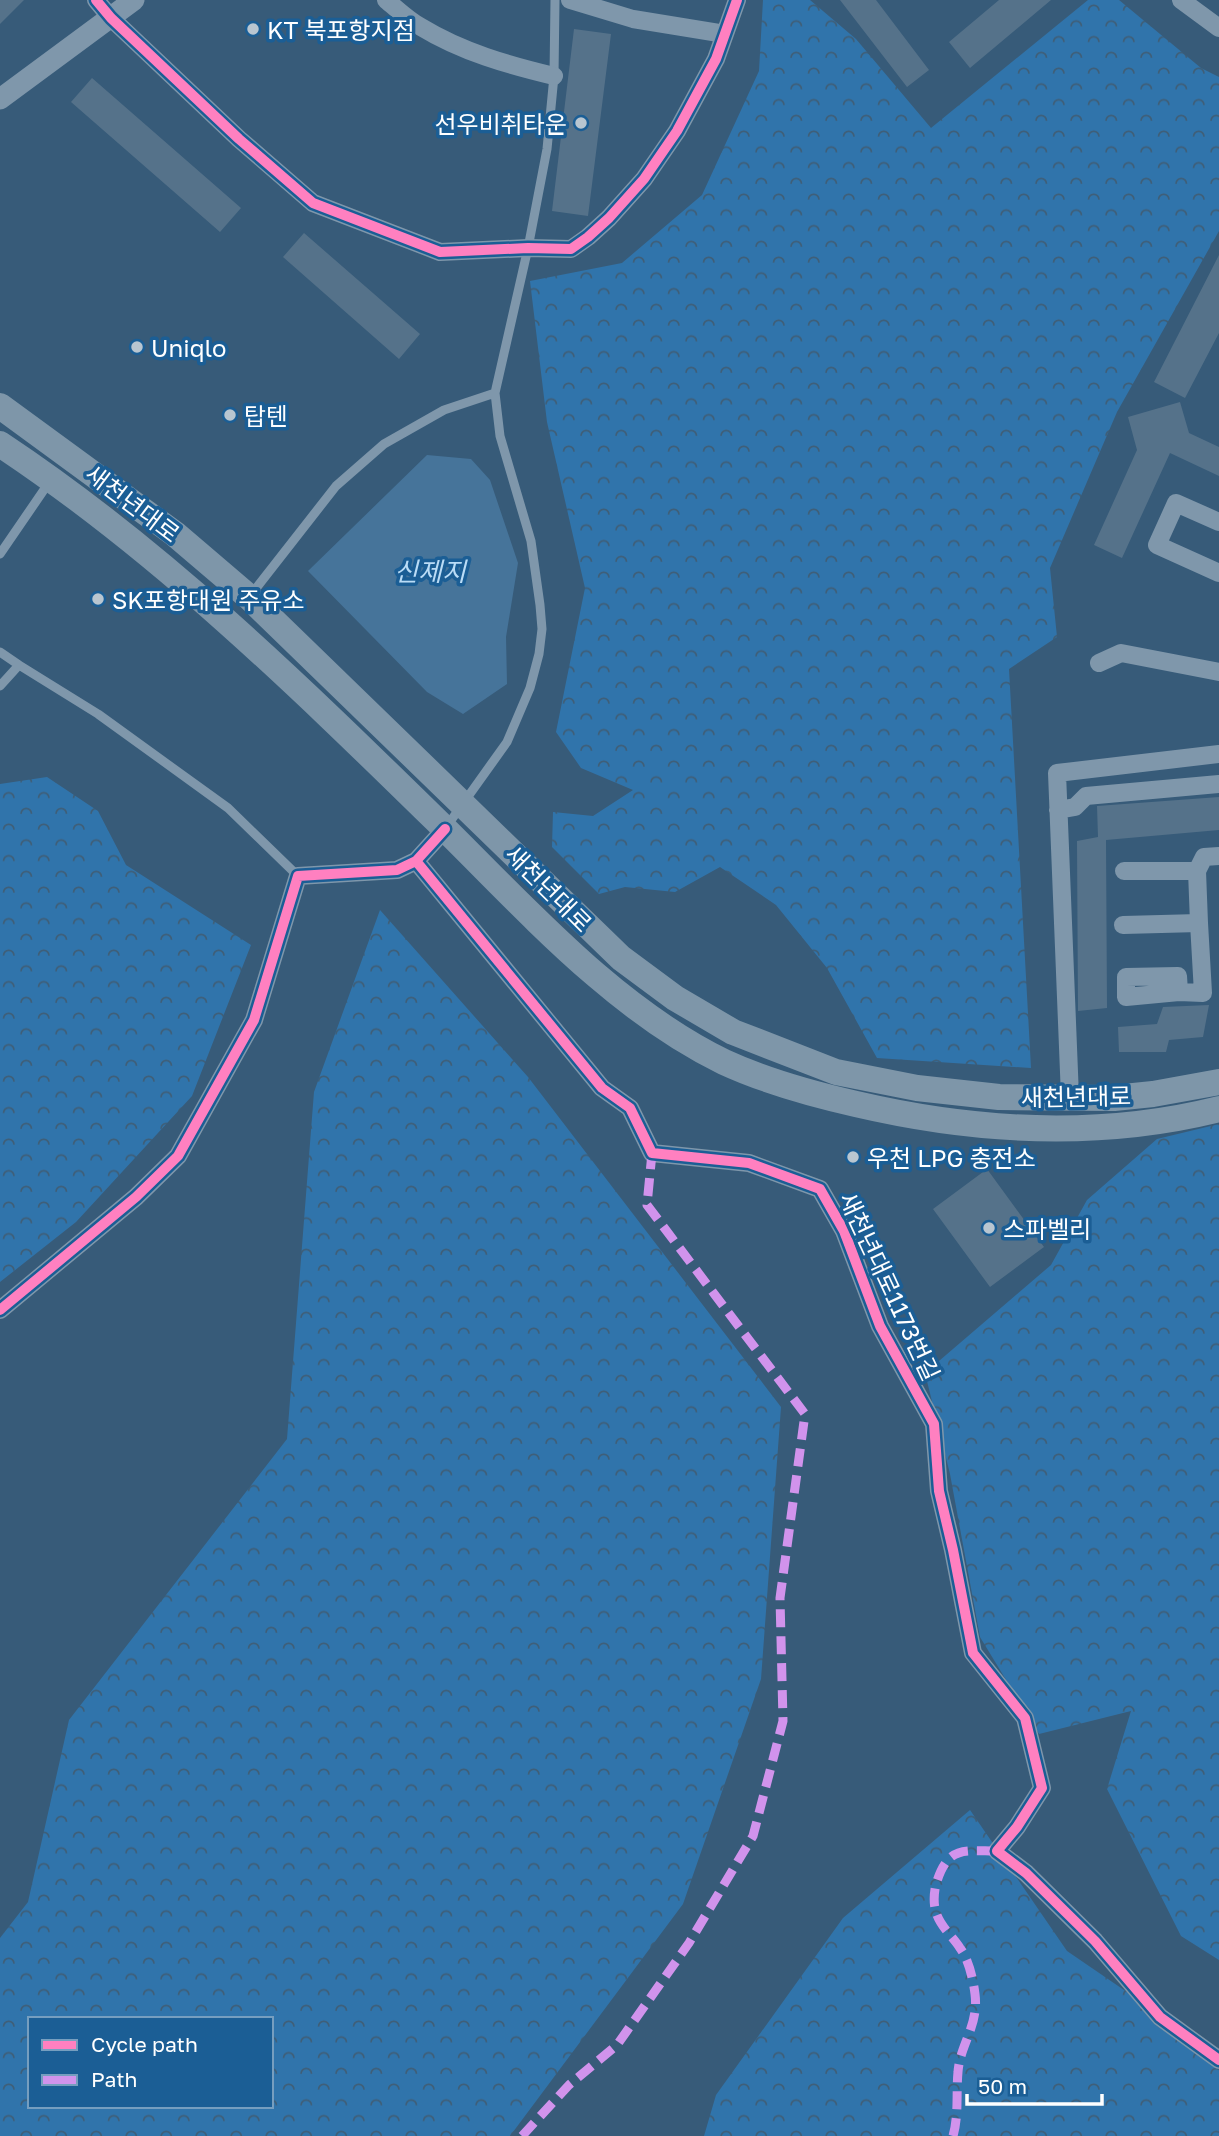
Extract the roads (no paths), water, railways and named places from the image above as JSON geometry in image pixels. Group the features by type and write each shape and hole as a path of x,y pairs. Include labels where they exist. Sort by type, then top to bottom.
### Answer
{"main road":[{"name":"새천년대로","path":"0,406 175,534 249,597 621,958 675,998 733,1032 836,1072 917,1088 999,1097 1114,1098 1219,1082"},
{"name":"새천년대로","path":"0,444 51,479 153,558 259,651 602,980 666,1027 724,1062 811,1094 901,1115 1001,1127 1121,1127 1219,1110"},
{"path":"349,736 370,713"},
{"path":"512,896 533,874"}],"street":[{"path":"96,0 111,18 239,139 313,203 440,252 572,248 609,218 644,179 677,131 716,59 737,0"},
{"path":"0,99 134,0"},
{"path":"386,0 420,27 463,47 501,63 554,76"},
{"path":"570,0 633,19 725,34"},
{"path":"1181,0 1219,28"},
{"path":"1219,522 1176,503 1157,545 1219,573"},
{"path":"1098,663 1121,653 1219,672"},
{"path":"1070,1097 1057,773 1219,754"},
{"path":"1058,810 1075,807 1086,796 1219,784"},
{"path":"0,1310 136,1197 178,1156 254,1020 298,876 397,870 416,861 445,829"},
{"path":"1179,992 1203,993 1198,871 1204,858 1219,856"},
{"name":"새천년대로1173번길","path":"416,861 602,1088 630,1108 652,1153 749,1164 820,1189 844,1231 880,1326 934,1424 939,1491 973,1653 1025,1718 1042,1788 997,1851 1026,1874 1095,1941 1160,2017 1219,2060"},
{"path":"1124,871 1198,871"},
{"path":"1123,925 1199,923"}],"lane":[{"path":"445,829 495,761 516,724 539,654 542,629 531,541 500,436 495,393 547,149 554,76 555,0"},
{"path":"249,597 336,486 384,444 443,410 495,393"},
{"path":"0,554 51,479"},
{"path":"0,652 98,714 228,808 298,876"},
{"path":"0,686 19,665"}],"water":[{"name":"신제지","path":"427,455 471,459 490,480 518,563 506,637 507,684 463,714 427,692 308,571"}],"place":[{"name":"KT 북포항지점","path":"253,29"},
{"name":"선우비취타운","path":"581,123"},
{"name":"Uniqlo","path":"137,347"},
{"name":"탑텐","path":"230,415"},
{"name":"SK포항대원 주유소","path":"98,599"},
{"name":"우천 LPG 충전소","path":"853,1157"},
{"name":"스파벨리","path":"989,1228"}]}
